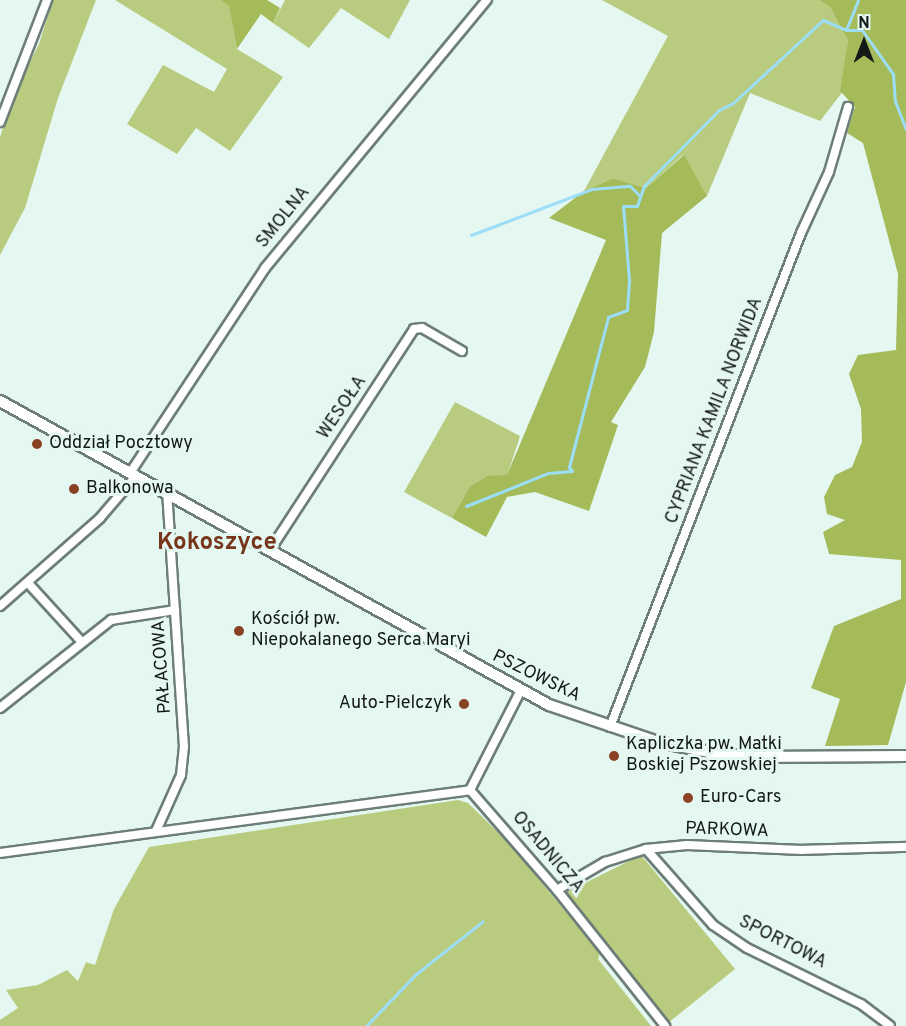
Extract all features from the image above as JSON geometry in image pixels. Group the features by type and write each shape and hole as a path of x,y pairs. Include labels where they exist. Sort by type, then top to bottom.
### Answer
{"main road":[{"name":"PSZOWSKA","path":"0,400 521,690 610,727 658,742 754,757 906,756"}],"street":[{"path":"0,122 47,0"},
{"name":"SMOLNA","path":"0,606 100,518 133,475 265,268 486,0"},
{"name":"CYPRIANA KAMILA NORWIDA","path":"610,727 801,233 836,154 848,107"},
{"name":"WESOŁA","path":"270,550 414,329 422,328 462,351"},
{"name":"PAŁACOWA","path":"156,831 181,776 184,747 167,494"},
{"path":"28,583 81,641"},
{"path":"0,708 81,641 126,615 175,610"},
{"path":"0,853 470,790 521,690"},
{"name":"OSADNICZA","path":"470,790 557,890 665,1026"},
{"name":"PARKOWA","path":"557,890 605,862 646,849 687,844 802,850 906,847"},
{"name":"SPORTOWA","path":"646,849 713,925 747,948 861,1004 891,1026"}],"green space":[{"path":"53,0 96,0 58,98 25,208 0,255 0,137 13,96 39,44"},
{"path":"115,0 220,0 229,5 237,49 283,77 230,151 196,128 177,154 127,124 163,65 214,92 227,69"},
{"path":"220,0 267,0 280,8 273,23 261,14 237,49 229,6"},
{"path":"285,0 410,0 389,39 341,8 309,48 273,23"},
{"path":"602,0 819,0 830,7 848,41 844,90 820,121 750,93 707,196 683,155 646,188 613,178 584,191 668,36"},
{"path":"819,0 906,0 906,682 888,745 825,746 840,699 811,688 834,626 901,599 901,560 829,554 823,532 845,520 827,514 824,497 835,475 852,467 862,442 861,409 849,374 858,355 896,350 898,274 863,143 847,133 855,107 840,91 848,41 830,7"},
{"path":"684,155 707,196 662,233 654,332 645,367 611,422 618,425 589,511 535,492 507,497 486,537 452,518 470,486 487,476 507,475 606,240 549,218 584,191 613,178 646,188"},
{"path":"455,402 520,436 507,476 487,476 470,486 452,518 404,492"},
{"path":"458,800 468,803 506,840 600,953 598,959 651,1026 0,1026 0,1020 18,1008 6,990 38,985 67,970 78,981 86,962 95,965 114,909 149,847"},
{"path":"641,855 735,969 668,1023 567,896 567,892"}],"waterway":[{"path":"846,30 858,0"},
{"path":"466,506 548,473 572,471 569,467 608,317 627,310 629,280 623,206 637,206 644,186 719,110 733,103 823,20 846,30 862,30 893,74 895,101 906,129"},
{"path":"471,235 592,189 630,186 639,195"},
{"path":"366,1026 416,974 483,921"}],"place":[{"name":"Oddział Pocztowy","path":"37,444"},
{"name":"Balkonowa","path":"74,489"},
{"name":"Kościół pw. Niepokalanego Serca Maryi","path":"239,631"},
{"name":"Auto-Pielczyk","path":"464,704"},
{"name":"Kapliczka pw. Matki Boskiej Pszowskiej","path":"614,756"},
{"name":"Euro-Cars","path":"688,798"}],"district":[{"name":"Kokoszyce","path":"217,544"}]}
